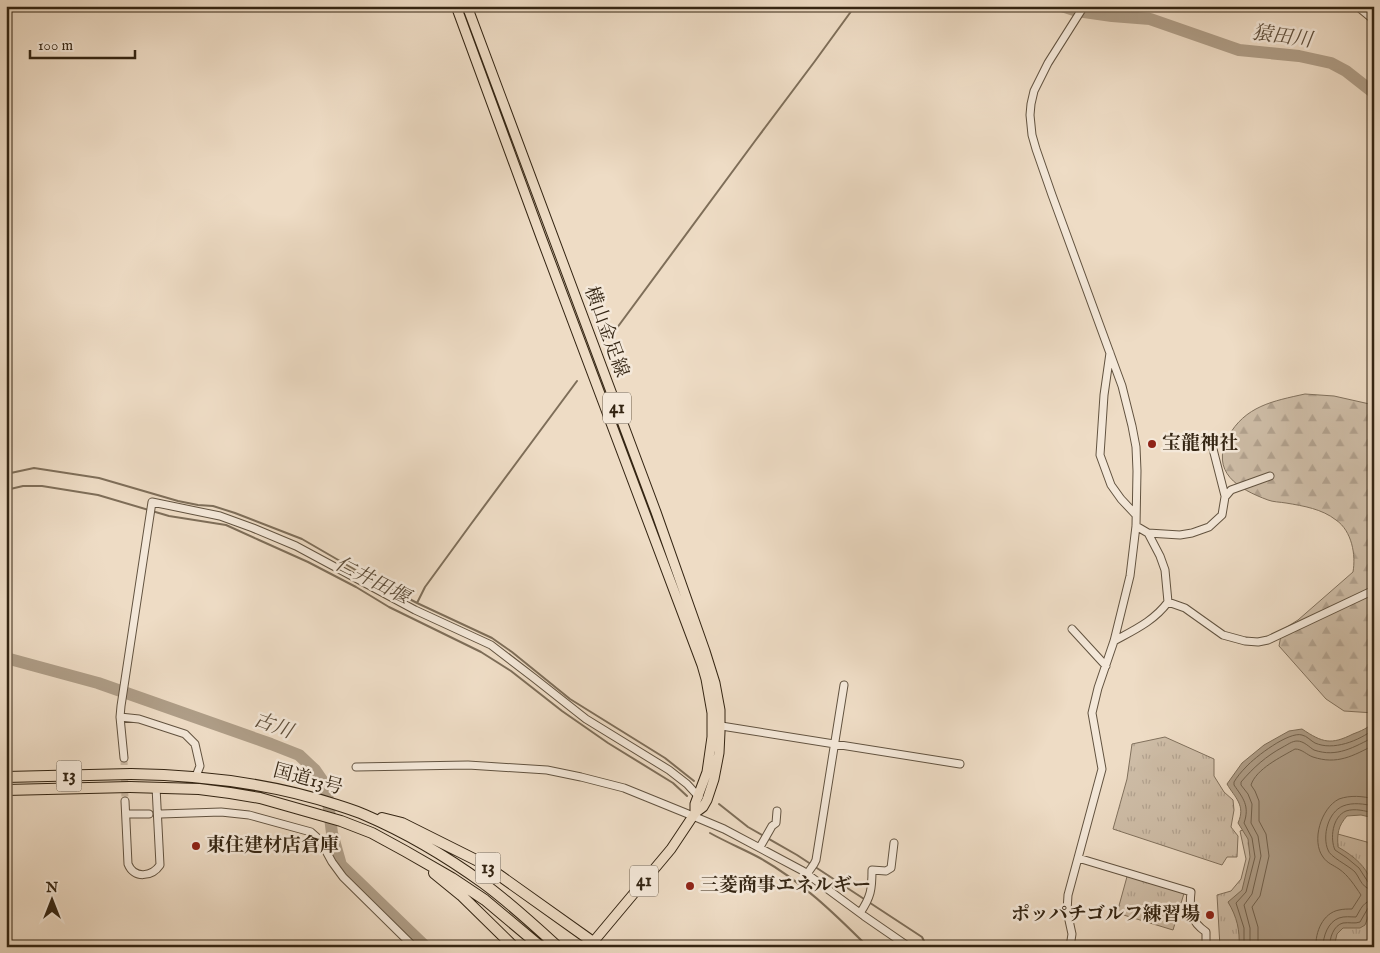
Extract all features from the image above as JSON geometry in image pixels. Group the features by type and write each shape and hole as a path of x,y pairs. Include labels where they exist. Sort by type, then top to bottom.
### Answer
{"highway":[{"name":"国道13号","path":"6,777 131,774 196,776 266,786 319,799 364,814 399,831 454,863 484,884 558,947"},
{"name":"国道13号","path":"6,790 130,787 199,788 260,798 320,814 372,833 452,878 485,900 541,947"},
{"name":"13","path":"364,814 402,823 482,863 593,945"},
{"name":"13","path":"405,851 461,895 514,947"}],"main road":[{"name":"横山金足線","path":"456,6 702,665 716,725 719,753 714,779 703,808 694,814 670,849 593,945"},
{"name":"横山金足線","path":"467,6 652,503 717,689 720,710 709,765 705,781 695,804 694,814"}],"street":[{"path":"1070,947 1072,934 1067,912 1068,895 1102,769 1092,713 1114,641 1130,576 1136,526 1137,471 1136,447 1122,386 1045,176 1032,135 1030,115 1034,91 1084,6"},
{"path":"1357,6 1374,20"},
{"path":"1110,352 1104,395 1100,455 1111,485 1136,515"},
{"path":"1136,526 1148,533 1180,535 1209,527 1222,515 1225,496 1213,449"},
{"path":"1225,496 1231,490 1270,476"},
{"path":"124,758 120,717 121,706 152,502 220,516 296,546 415,610 491,646 586,719 669,770 687,784 699,797"},
{"path":"1114,641 1146,623 1161,611 1168,602 1165,570 1148,533"},
{"path":"1168,602 1185,608 1222,635 1258,642 1268,640 1374,590"},
{"path":"1072,629 1106,666"},
{"path":"810,869 816,860 844,685"},
{"path":"120,717 140,719 185,734 195,744 200,766 196,776"},
{"path":"716,725 960,764"},
{"path":"356,766 468,765 547,770 581,776 624,788 764,841 810,869 865,907 909,947"},
{"path":"125,801 129,868 136,874 153,873 160,865 156,787"},
{"path":"764,841 776,822 777,811"},
{"path":"161,814 221,812 249,815 311,832 320,840 343,877 414,947"},
{"path":"126,814 149,814"},
{"path":"865,907 872,884 872,870 886,871 892,868 894,843"},
{"path":"1078,858 1191,892 1190,912 1194,920 1206,932 1206,947"}],"green space":[{"path":"1305,394 1334,396 1374,405 1374,713 1344,711 1326,699 1279,646 1282,630 1298,620 1353,572 1352,544 1346,530 1331,516 1312,508 1270,501 1257,496 1230,478 1222,460 1223,449 1228,437 1243,418 1261,406"},
{"path":"1165,737 1214,759 1214,776 1224,792 1233,800 1234,810 1231,827 1238,836 1237,857 1227,857 1222,865 1113,829 1127,779 1132,744"},
{"path":"1255,826 1316,828 1374,844 1374,947 1220,947 1217,895 1231,891 1241,879 1246,859 1240,831"},
{"path":"1128,873 1185,890 1173,930 1117,913"}],"water":[{"path":"1374,722 1374,818 1361,815 1347,816 1340,827 1338,838 1338,847 1359,862 1370,880 1372,900 1365,925 1360,928 1343,928 1337,934 1334,947 1239,947 1237,924 1228,902 1242,890 1250,857 1248,839 1238,823 1241,811 1240,806 1227,784 1242,763 1264,745 1289,731 1302,729 1322,740 1333,741 1345,738"}],"waterway":[{"path":"611,336 855,6"},
{"name":"猿田川","path":"1062,6 1077,11 1150,19 1239,50 1299,56 1331,63 1346,71 1374,93"},
{"path":"417,603 425,587 577,381"},
{"path":"6,474 34,468 99,478 178,501 213,506 302,539 417,603 492,638 570,699 665,758 694,781"},
{"name":"仁井田堰","path":"6,490 23,486 42,486 98,495 169,516 226,525 308,562 389,607 481,652 511,671 562,711 608,743 673,783 687,796"},
{"name":"古川","path":"6,658 98,683 299,755 315,770 326,786 332,833 341,865 426,947"},
{"path":"719,804 748,827 797,855 922,937 925,947"},
{"path":"710,833 758,857 788,876 829,910 868,947"}],"tunnel":[{"path":"124,758 125,801"}],"place":[{"name":"宝龍神社","path":"1152,444"},
{"name":"東住建材店倉庫","path":"196,846"},
{"name":"三菱商事エネルギー","path":"690,886"},
{"name":"ポッパチゴルフ練習場","path":"1210,915"}]}
